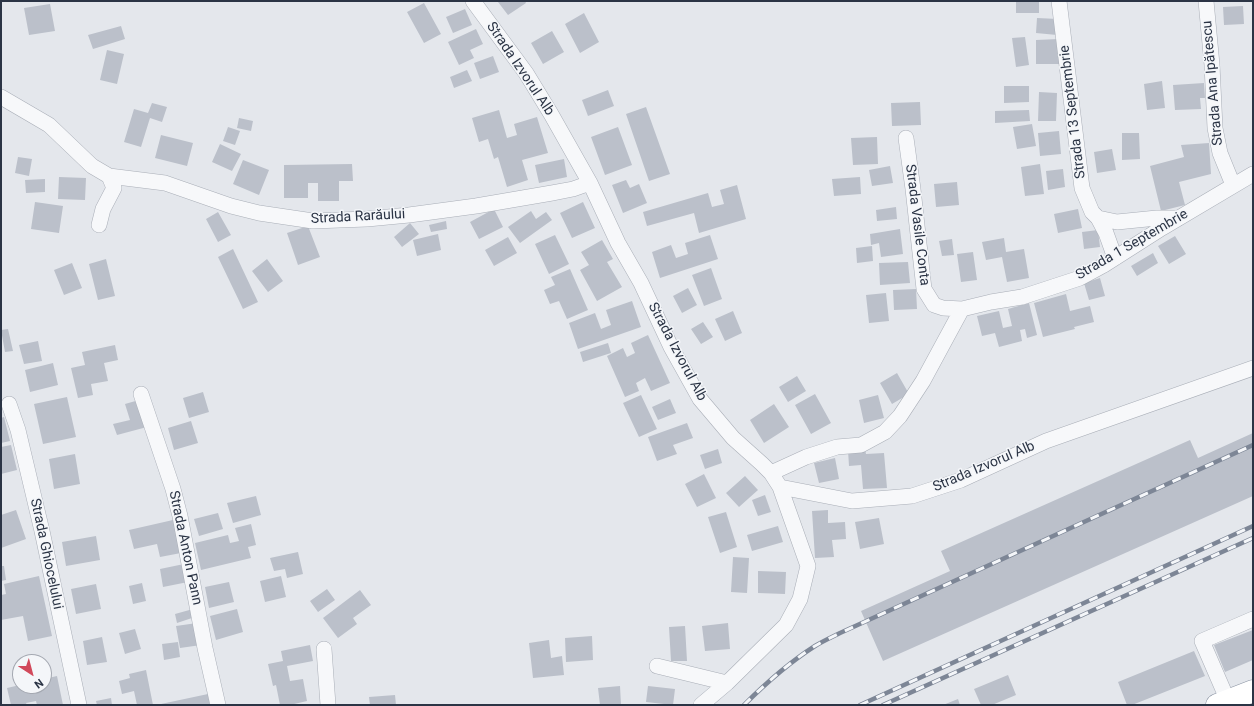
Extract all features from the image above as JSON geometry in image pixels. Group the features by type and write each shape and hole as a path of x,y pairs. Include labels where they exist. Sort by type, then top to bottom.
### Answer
{"highway":[{"path":"1222,703 1253,691"}],"street":[{"name":"Strada Izvorul Alb","path":"473,1 526,74 551,114 590,183 618,243 641,283 671,347 700,399 732,438 771,473 780,487 852,502 912,496 961,480 1046,441 1253,368"},
{"name":"Strada 13 Septembrie","path":"1059,1 1082,188 1092,212 1098,218 1106,233 1115,258"},
{"name":"Strada Ana Ipătescu","path":"1206,1 1212,65 1215,128 1220,153 1233,185"},
{"name":"Strada Rarăului","path":"1,97 49,126 92,166 109,176 165,183 225,204 259,213 313,221 367,219 409,215 552,193 573,189 590,183"},
{"name":"Strada Vasile Conta","path":"906,138 924,289 934,306 962,309"},
{"name":"Strada 1 Septembrie","path":"962,309 1022,297 1080,278 1253,174"},
{"path":"99,225 103,209 114,188 109,176"},
{"path":"1098,218 1116,222 1157,218 1179,218"},
{"path":"771,473 806,457 837,447 861,445 885,432 900,416 923,381 962,309"},
{"name":"Strada Anton Pann","path":"141,394 174,489 205,648 218,705"},
{"name":"Strada Ghiocelului","path":"10,404 18,430 40,524 79,705"},
{"path":"701,705 759,653 786,625 800,599 808,566 780,487"},
{"path":"1222,703 1202,641 1253,619"},
{"path":"324,649 328,705"},
{"path":"657,666 727,683"}],"building":[{"path":"525,1 526,3 508,15 498,2"},
{"path":"1016,1 1039,1 1039,13 1016,13"},
{"path":"424,3 441,34 424,43 407,12"},
{"path":"50,4 55,31 29,35 24,8"},
{"path":"1243,6 1244,24 1224,25 1223,7"},
{"path":"465,9 472,25 453,33 446,17"},
{"path":"584,13 599,42 580,53 565,24"},
{"path":"1037,18 1058,19 1057,35 1036,33"},
{"path":"121,26 125,39 93,49 88,35"},
{"path":"476,29 483,44 470,50 474,58 459,65 448,42"},
{"path":"552,31 564,52 543,64 531,43"},
{"path":"1025,37 1029,65 1016,67 1012,38"},
{"path":"1059,39 1059,64 1036,64 1036,40"},
{"path":"107,50 124,54 117,84 100,80"},
{"path":"493,56 499,72 480,79 474,63"},
{"path":"467,70 472,81 454,88 450,77"},
{"path":"1162,81 1165,108 1147,110 1144,84"},
{"path":"1204,83 1205,98 1200,98 1201,109 1175,110 1173,85"},
{"path":"1004,86 1029,86 1029,102 1004,103"},
{"path":"608,90 614,106 588,116 582,100"},
{"path":"1039,92 1057,93 1056,121 1038,121"},
{"path":"920,102 921,125 892,126 891,103"},
{"path":"152,103 167,107 162,122 150,118 141,147 124,142 134,109 148,113"},
{"path":"646,107 670,174 649,181 626,114"},
{"path":"499,110 507,138 517,135 514,124 537,117 548,153 522,160 528,180 507,187 498,157 494,159 488,139 479,142 472,118"},
{"path":"1029,110 1030,121 995,123 995,111"},
{"path":"239,118 253,121 251,131 237,128"},
{"path":"1032,124 1036,146 1017,149 1013,127"},
{"path":"228,127 240,131 235,145 223,141"},
{"path":"618,127 632,165 605,175 591,137"},
{"path":"1059,131 1061,154 1040,156 1038,133"},
{"path":"1122,133 1139,133 1140,159 1122,160"},
{"path":"161,135 193,143 187,166 155,158"},
{"path":"877,137 878,164 853,165 851,138"},
{"path":"1209,143 1211,174 1179,182 1185,205 1161,211 1150,166 1184,157 1181,145"},
{"path":"220,144 241,154 232,171 212,162"},
{"path":"1112,149 1116,170 1097,173 1094,152"},
{"path":"18,157 32,159 29,176 15,173"},
{"path":"564,159 567,177 539,183 535,165"},
{"path":"243,160 269,170 259,195 233,184"},
{"path":"352,164 353,181 339,181 339,201 318,201 318,183 308,183 308,198 284,198 284,165"},
{"path":"1040,164 1044,194 1025,196 1021,167"},
{"path":"890,166 893,183 872,186 869,170"},
{"path":"1063,169 1065,187 1048,190 1046,171"},
{"path":"59,177 86,178 85,200 58,199"},
{"path":"860,177 861,194 834,196 832,179"},
{"path":"45,179 45,192 26,193 25,180"},
{"path":"626,180 630,188 639,184 647,203 623,213 612,185"},
{"path":"957,182 959,205 936,207 934,184"},
{"path":"737,185 746,219 699,233 694,213 647,226 643,212 708,193 712,207 724,204 720,190"},
{"path":"35,202 63,206 59,233 31,229"},
{"path":"583,202 595,228 572,238 560,213"},
{"path":"896,207 897,219 877,221 876,210"},
{"path":"494,209 503,227 479,239 470,222"},
{"path":"1078,209 1082,228 1058,233 1054,214"},
{"path":"531,211 536,219 546,212 552,220 520,243 508,227"},
{"path":"218,212 231,235 218,242 206,219"},
{"path":"446,221 447,229 431,232 429,225"},
{"path":"410,223 419,234 402,247 394,237"},
{"path":"308,226 320,257 298,265 287,233"},
{"path":"900,229 903,254 881,257 879,243 871,245 870,234"},
{"path":"1098,230 1100,247 1084,249 1082,232"},
{"path":"438,234 441,250 417,256 413,240"},
{"path":"555,235 569,264 549,274 535,244"},
{"path":"710,235 718,259 660,278 652,252 671,245 676,258 688,254 685,243"},
{"path":"1175,236 1186,254 1169,264 1158,246"},
{"path":"508,237 517,253 494,266 485,250"},
{"path":"1004,238 1006,252 1024,249 1029,278 1007,282 1002,257 986,260 982,242"},
{"path":"952,239 954,255 942,256 939,241"},
{"path":"602,240 613,259 607,262 622,287 597,301 580,270 589,265 581,252"},
{"path":"872,246 873,261 857,263 856,248"},
{"path":"233,249 258,302 243,309 218,257"},
{"path":"973,252 977,280 961,282 957,254"},
{"path":"1153,253 1158,263 1137,276 1131,266"},
{"path":"106,259 115,296 98,300 89,264"},
{"path":"267,259 283,281 268,292 252,271"},
{"path":"908,262 910,283 880,285 879,263"},
{"path":"72,263 82,288 64,295 54,270"},
{"path":"711,268 722,299 704,306 692,275"},
{"path":"570,269 588,310 567,319 559,301 550,304 544,290 555,285 551,277"},
{"path":"1100,278 1105,296 1089,300 1084,283"},
{"path":"688,288 697,305 682,313 673,296"},
{"path":"916,289 917,309 894,310 893,290"},
{"path":"886,293 889,321 869,323 866,295"},
{"path":"1066,294 1070,311 1090,306 1094,322 1074,327 1075,329 1043,337 1034,303"},
{"path":"632,301 641,327 578,349 569,323 595,313 601,329 611,325 606,310"},
{"path":"1029,303 1037,335 1027,338 1025,329 1020,330 1022,341 999,347 995,333 982,336 977,316 999,311 1003,328 1012,326 1008,309"},
{"path":"733,311 742,333 725,341 715,319"},
{"path":"703,322 713,337 701,344 691,329"},
{"path":"8,329 13,351 5,352 1,330"},
{"path":"648,335 670,383 651,391 645,378 636,383 639,391 625,397 607,356 623,348 627,357 635,353 631,343"},
{"path":"38,341 42,361 24,364 19,345"},
{"path":"608,343 611,353 583,362 580,352"},
{"path":"115,345 118,360 104,363 108,381 91,384 93,395 78,398 71,368 85,365 82,352"},
{"path":"53,363 58,385 30,392 25,370"},
{"path":"897,373 909,394 892,404 880,383"},
{"path":"797,376 806,391 788,402 779,387"},
{"path":"203,392 209,412 189,418 183,398"},
{"path":"815,394 831,423 811,434 795,405"},
{"path":"641,395 657,429 639,437 623,403"},
{"path":"878,395 884,418 864,423 859,400"},
{"path":"67,397 76,437 43,444 34,404"},
{"path":"670,399 676,413 658,420 652,407"},
{"path":"139,400 147,427 117,435 113,424 130,420 125,404"},
{"path":"774,404 789,427 764,443 750,420"},
{"path":"4,417 10,441 1,443 1,418"},
{"path":"191,421 198,443 174,450 168,428"},
{"path":"687,423 693,438 673,445 677,454 657,461 648,437"},
{"path":"1253,433 1253,496 883,661 861,611 950,571 941,551 1190,440 1198,458"},
{"path":"11,445 17,470 1,474 1,447"},
{"path":"718,449 722,463 705,469 700,455"},
{"path":"865,449 866,454 884,453 887,488 863,489 861,465 849,466 848,450"},
{"path":"75,454 80,484 54,489 49,459"},
{"path":"835,458 839,479 819,483 814,463"},
{"path":"704,474 716,498 697,507 685,484"},
{"path":"745,476 758,490 739,507 726,493"},
{"path":"765,495 771,512 758,516 752,500"},
{"path":"256,496 261,515 233,523 227,503"},
{"path":"16,510 26,539 1,548 1,515"},
{"path":"828,510 828,523 845,522 846,539 832,540 834,557 815,558 812,511"},
{"path":"726,512 737,547 720,553 708,517"},
{"path":"218,513 223,529 199,536 194,519"},
{"path":"879,518 884,544 860,549 855,522"},
{"path":"173,520 181,553 160,557 157,544 134,549 129,530"},
{"path":"251,524 256,545 248,547 251,558 201,570 195,543 228,535 230,543 239,541 235,528"},
{"path":"778,526 783,542 752,551 747,535"},
{"path":"96,536 100,560 66,566 62,542"},
{"path":"298,552 303,574 287,578 285,569 274,571 270,558"},
{"path":"733,557 749,558 747,593 731,592"},
{"path":"184,564 188,582 163,587 160,569"},
{"path":"1,566 4,566 6,580 1,581"},
{"path":"758,571 786,572 785,594 758,593"},
{"path":"39,576 52,636 28,641 23,616 1,620 1,595 6,594 4,584"},
{"path":"281,576 286,597 265,602 260,581"},
{"path":"229,582 234,602 209,608 205,587"},
{"path":"142,583 146,601 133,604 129,586"},
{"path":"96,584 101,609 76,614 71,589"},
{"path":"327,589 335,600 318,612 310,601"},
{"path":"360,590 371,605 353,618 357,624 338,638 323,618"},
{"path":"193,609 195,617 177,623 175,614"},
{"path":"237,609 243,632 216,640 210,616"},
{"path":"197,623 201,645 180,648 176,626"},
{"path":"728,623 730,649 705,651 702,626"},
{"path":"685,626 687,661 671,661 669,627"},
{"path":"135,629 141,649 125,654 119,633"},
{"path":"1253,630 1253,660 1225,672 1214,645"},
{"path":"592,636 593,660 566,662 565,638"},
{"path":"102,637 107,662 87,665 83,641"},
{"path":"549,640 551,658 562,656 564,675 533,678 529,643"},
{"path":"178,642 180,657 164,660 162,644"},
{"path":"310,645 313,661 287,666 290,681 303,679 307,701 290,705 280,705 276,685 273,686 268,664 283,661 281,651"},
{"path":"1194,651 1205,676 1132,705 1127,705 1118,682"},
{"path":"146,670 153,705 137,705 134,691 122,694 119,681 130,678 129,674"},
{"path":"1008,675 1016,695 992,705 981,705 974,689"},
{"path":"57,676 63,705 37,705 36,701 26,703 27,705 11,705 7,688 12,687 12,694 52,694 52,677"},
{"path":"620,686 621,705 600,705 598,688"},
{"path":"648,686 675,689 673,705 646,702"},
{"path":"208,694 210,705 161,705 161,704"},
{"path":"395,695 396,705 370,705 369,697"},
{"path":"111,698 112,705 97,705 96,701"},
{"path":"958,699 960,705 943,705"}],"railway":[{"path":"744,705 787,666 824,641 1253,445"},
{"path":"860,705 1253,526"},
{"path":"883,705 1253,538"}]}
